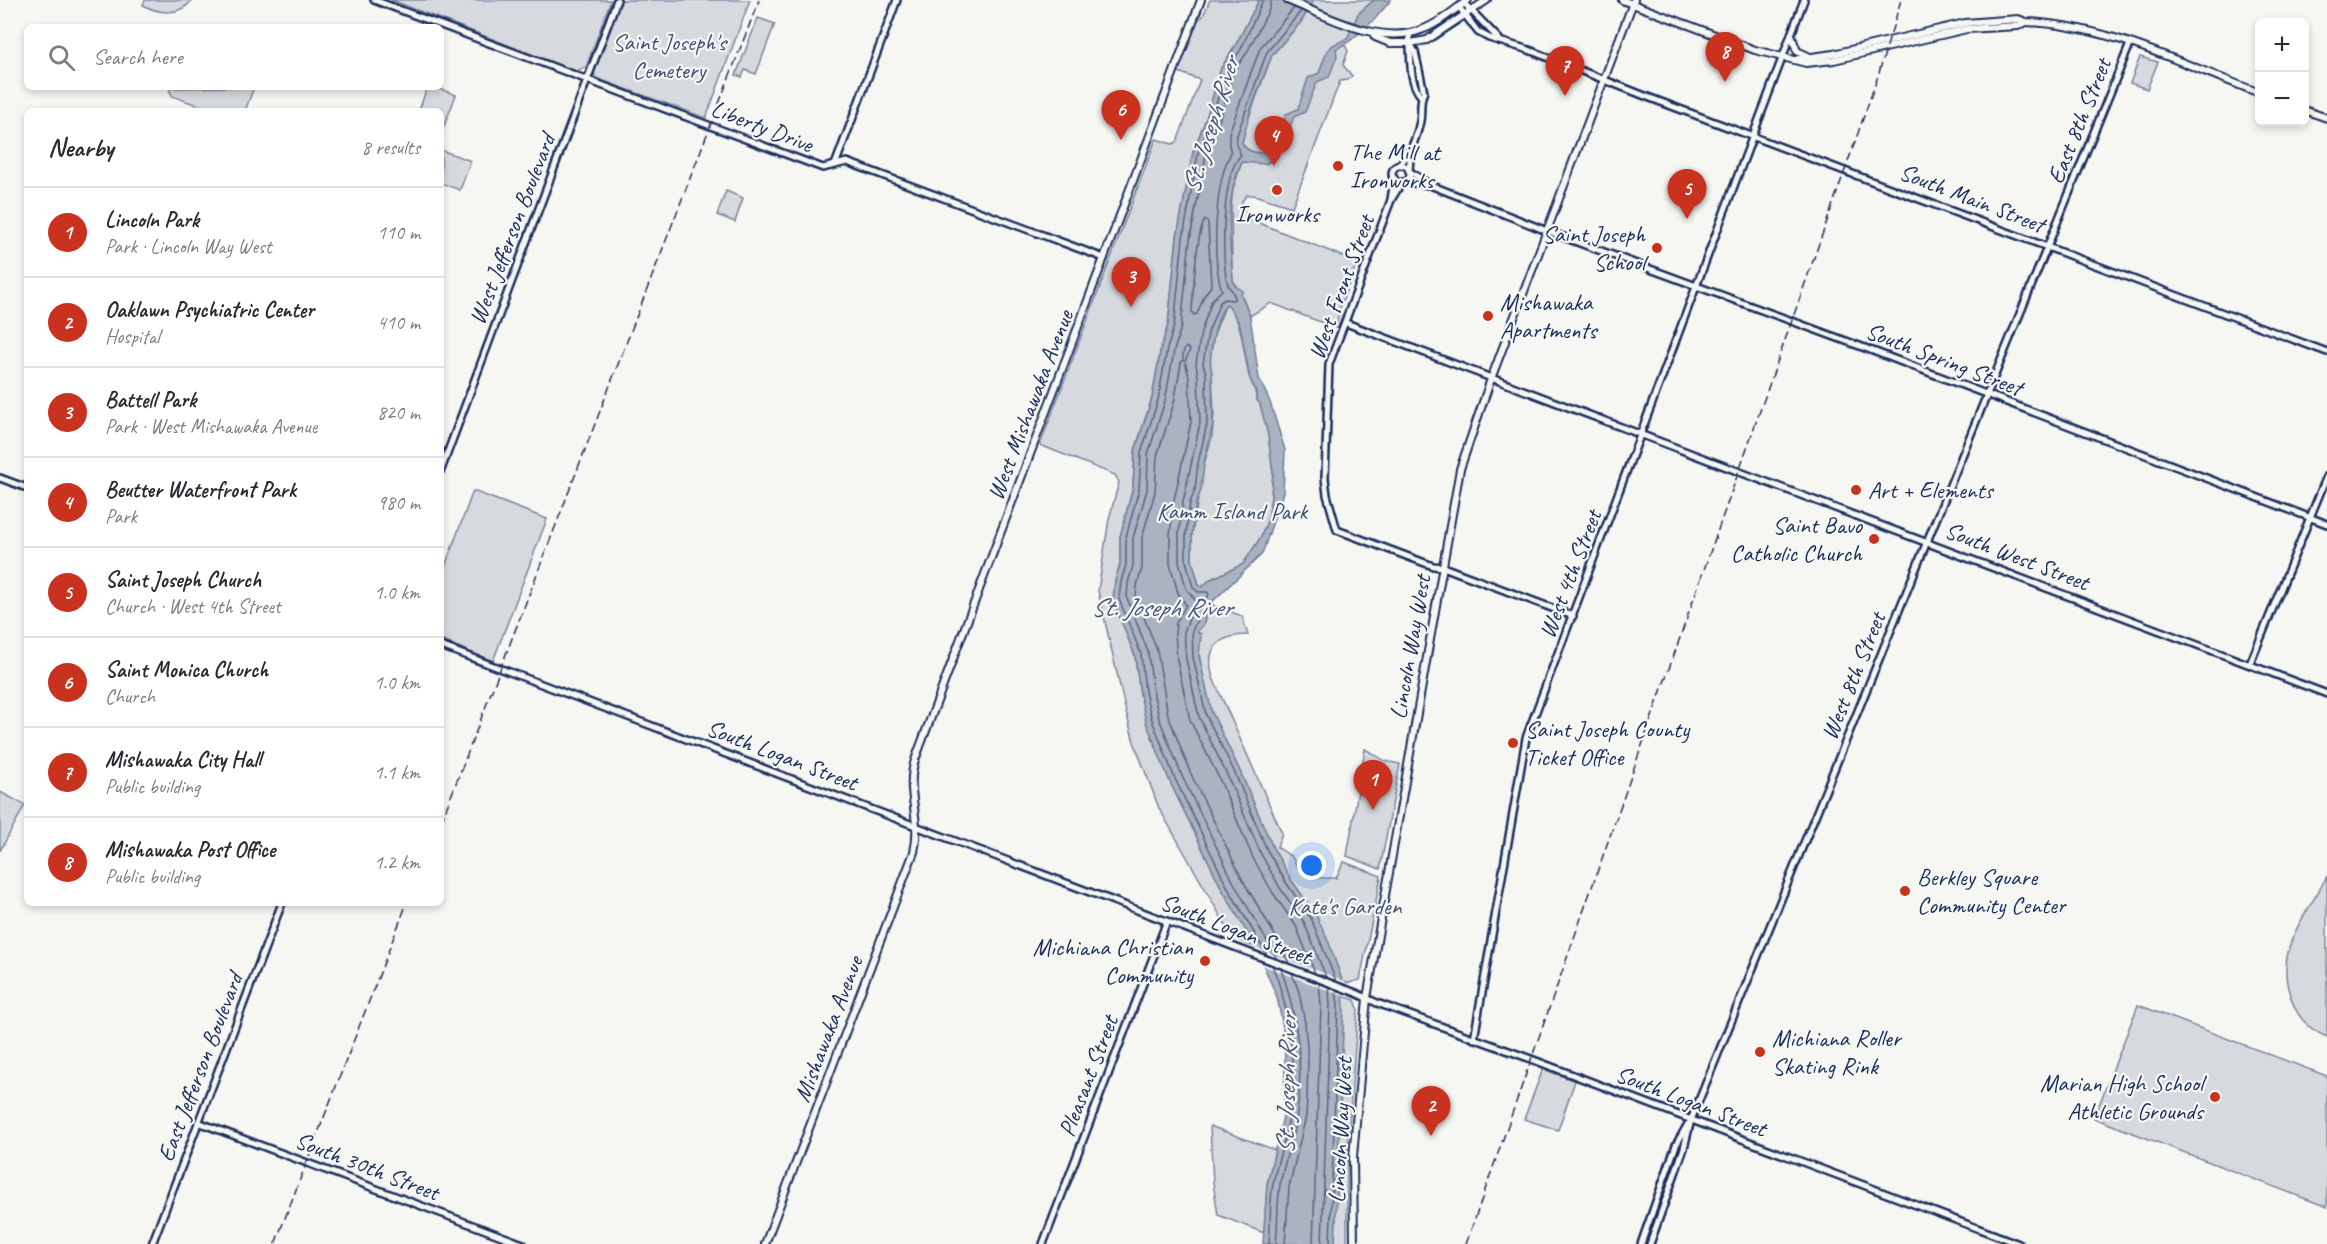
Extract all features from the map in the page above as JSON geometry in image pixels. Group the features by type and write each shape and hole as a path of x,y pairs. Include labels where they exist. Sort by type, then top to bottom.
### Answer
{"main road":[{"name":"West Mishawaka Avenue","path":"918,826 911,784 913,767 1201,0"},
{"path":"1196,12 1205,0"},
{"path":"1287,0 1370,32 1390,43 1410,44 1436,35 1487,0"},
{"path":"1622,0 1634,2 1755,50 1798,59 1833,54 1965,23 2018,19 2098,33 2255,91"},
{"name":"Lincoln Way West","path":"1354,1244 1354,1150 1367,998 1460,469 1491,379 1634,2"},
{"path":"1370,32 1409,34 1431,26 1464,3"},
{"path":"1798,59 1806,63 1827,61 1954,32 1986,27 2018,26 2026,22"},
{"path":"1791,35 1797,51 1812,57"},
{"path":"2309,112 2327,118"},
{"name":"Mishawaka Avenue","path":"765,1244 911,861 918,826"}],"street":[{"name":"Liberty Drive","path":"374,0 438,24"},
{"name":"West Jefferson Boulevard","path":"444,462 617,0"},
{"path":"835,165 897,0"},
{"name":"West 4th Street","path":"1474,1039 1526,738 1804,0"},
{"path":"1464,3 1500,40"},
{"name":"South Main Street","path":"1464,3 1464,15 1478,32 1489,38 1500,40 2327,352"},
{"name":"Liberty Drive","path":"444,26 823,168 847,162 1104,258"},
{"path":"1403,182 1409,176 1411,149 1420,120 1421,96 1424,92 1409,34"},
{"name":"East 8th Street","path":"2048,246 2130,44"},
{"path":"1411,149 1393,172 1394,178 1403,182 1430,185"},
{"path":"1399,165 1404,166 1430,185"},
{"name":"West Front Street","path":"1394,178 1391,200 1329,364 1326,478 1328,495 1337,530 1433,566 1443,567"},
{"name":"West Front Street","path":"1391,200 1403,182"},
{"name":"South Spring Street","path":"1430,185 2327,524"},
{"name":"West 8th Street","path":"1691,1120 2048,246"},
{"name":"South West Street","path":"1346,323 2327,694"},
{"path":"2250,664 2327,476"},
{"path":"0,478 24,487"},
{"path":"1443,567 1573,616"},
{"name":"South Logan Street","path":"444,647 2019,1244"},
{"name":"East Jefferson Boulevard","path":"152,1244 281,906"},
{"name":"Pleasant Street","path":"1043,1244 1167,921"},
{"path":"1641,1244 1676,1145 1691,1120"},
{"path":"1650,1244 1684,1148 1691,1120"},
{"name":"South 30th Street","path":"198,1122 523,1244"}],"green space":[{"path":"145,0 192,0 182,9 162,12 143,5"},
{"path":"391,0 611,0 586,67 576,71"},
{"name":"Saint Joseph's Cemetery","path":"621,0 750,0 706,118 596,78 594,73"},
{"path":"1210,0 1259,0 1221,68 1207,116 1193,152 1177,237 1168,325 1161,347 1152,398 1135,451 1133,487 1120,537 1120,564 1113,600 1135,656 1140,694 1170,782 1222,889 1256,948 1233,938 1159,808 1134,742 1098,591 1109,519 1119,482 1115,475 1040,445 1156,139 1172,144 1177,142 1200,80 1176,71 1198,20 1203,16"},
{"path":"1314,0 1374,0 1358,14 1350,35 1343,41 1348,51 1343,65 1352,76 1340,81 1292,207 1254,195 1247,195 1242,201 1242,209 1248,214 1249,219 1357,262 1340,308 1336,328 1271,303 1250,316 1233,280 1232,270 1231,207 1233,189 1242,162 1242,136 1272,55 1301,22"},
{"path":"758,18 775,24 756,74 745,70 742,77 736,75"},
{"path":"2140,57 2158,62 2147,89 2130,83"},
{"path":"170,90 253,90 246,108 206,108 172,96"},
{"path":"426,90 443,90 456,95 444,126 444,108 420,108"},
{"path":"444,151 471,161 460,190 444,184"},
{"path":"726,191 743,198 735,222 717,215"},
{"name":"Kamm Island Park","path":"1226,304 1238,322 1249,376 1256,399 1260,403 1268,435 1273,473 1269,516 1261,537 1243,565 1211,579 1202,587 1199,585 1192,560 1192,534 1204,464 1212,437 1214,413 1212,373 1209,365 1214,334"},
{"path":"473,491 547,519 493,661 444,641 444,569"},
{"name":"Kate's Garden","path":"1210,604 1242,616 1248,635 1229,638 1216,645 1212,651 1211,668 1213,678 1282,833 1277,847 1292,857 1297,866 1313,878 1336,878 1344,862 1381,876 1360,980 1349,983 1342,980 1316,915 1292,881 1273,848 1212,713 1204,687 1196,632 1203,625"},
{"path":"1365,749 1385,761 1400,764 1380,869 1347,856"},
{"path":"0,792 24,804 24,807 0,851"},
{"path":"2327,876 2327,1037 2310,1027 2298,1013 2287,982 2286,966 2288,950 2294,935"},
{"path":"1343,996 1355,1000 1358,1008 1347,1154 1347,1244 1335,1244"},
{"name":"Marian High School Athletic Grounds","path":"2138,1005 2327,1076 2327,1207 2094,1118"},
{"path":"1543,1069 1575,1081 1558,1130 1524,1119"},
{"path":"1210,1126 1275,1150 1267,1184 1264,1233 1218,1215 1213,1182"}],"water":[{"name":"St. Joseph River","path":"1259,0 1314,0 1301,22 1272,55 1251,109 1242,143 1252,152 1274,150 1278,136 1281,135 1280,131 1286,114 1298,109 1308,78 1319,73 1327,51 1333,45 1347,39 1358,14 1374,0 1391,0 1374,20 1350,41 1336,49 1337,56 1329,77 1317,82 1305,112 1294,117 1277,158 1265,164 1242,162 1236,176 1230,205 1233,280 1235,286 1243,291 1241,294 1250,316 1259,378 1270,402 1285,450 1283,492 1262,554 1210,604 1203,625 1197,632 1201,634 1199,656 1212,713 1273,848 1292,881 1316,915 1342,980 1344,1005 1335,1244 1263,1244 1267,1184 1284,1112 1283,1027 1277,997 1256,948 1222,889 1170,782 1146,722 1135,656 1113,600 1120,564 1120,537 1133,487 1135,451 1152,398 1161,347 1168,325 1177,237 1193,152 1207,116 1221,68","holes":["1226,304 1240,325 1250,379 1256,391 1256,399 1260,404 1268,435 1273,473 1269,516 1261,537 1243,564 1211,579 1202,587 1199,585 1192,560 1192,534 1213,424 1211,366 1213,338 1222,310"]}],"pier":[{"path":"1252,946 1345,981 1346,997 1262,965"}],"railway":[{"path":"444,814 759,0"},
{"path":"1466,1244 1878,76 1901,0"},
{"path":"275,1244 406,906"}],"place":[{"name":"Mishawaka Post Office","path":"1725,82"},
{"name":"Mishawaka City Hall","path":"1565,96"},
{"name":"Saint Monica Church","path":"1121,140"},
{"name":"Beutter Waterfront Park","path":"1274,166"},
{"name":"The Mill at Ironworks","path":"1338,166"},
{"name":"Ironworks","path":"1277,190"},
{"name":"Saint Joseph Church","path":"1687,219"},
{"name":"Saint Joseph School","path":"1657,248"},
{"name":"Battell Park","path":"1131,307"},
{"name":"Mishawaka Apartments","path":"1488,316"},
{"name":"Art + Elements","path":"1856,490"},
{"name":"Saint Bavo Catholic Church","path":"1874,539"},
{"name":"Saint Joseph County Ticket Office","path":"1513,743"},
{"name":"Lincoln Park","path":"1373,810"},
{"name":"Berkley Square Community Center","path":"1905,891"},
{"name":"Michiana Christian Community","path":"1205,961"},
{"name":"Michiana Roller Skating Rink","path":"1760,1052"},
{"name":"Marian High School Athletic Grounds","path":"2215,1097"},
{"name":"Oaklawn Psychiatric Center","path":"1431,1136"}]}
